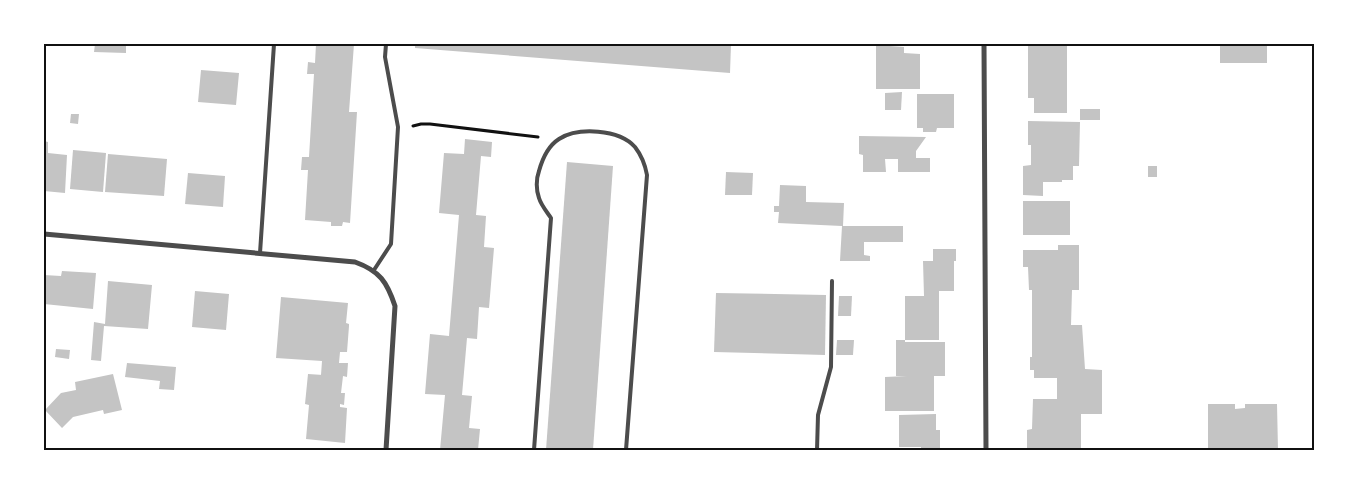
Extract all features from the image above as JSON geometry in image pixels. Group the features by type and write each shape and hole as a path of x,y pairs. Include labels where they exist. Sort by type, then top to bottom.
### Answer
{"street":[{"path":"984,44 986,450"},
{"path":"44,234 355,262 374,270 389,288 395,306 386,450"}],"lane":[{"path":"260,253 274,44"},
{"path":"374,270 391,244 398,127 385,57 386,44"},
{"path":"534,450 551,218 538,198 536,180 541,163 548,150 559,139 580,132 601,132 619,136 634,146 644,159 647,175 626,450"},
{"path":"817,450 818,415 831,367 832,280"}],"path":[{"path":"398,127 430,124 559,139"}],"building":[{"path":"95,44 126,44 126,53 94,52"},
{"path":"316,44 354,44 349,112 357,112 350,223 343,222 342,226 331,226 331,222 305,220 308,170 301,170 302,157 309,157 314,74 307,74 308,62 315,63"},
{"path":"415,44 731,44 730,73 415,48"},
{"path":"1220,44 1267,44 1267,63 1220,63"},
{"path":"876,45 904,47 904,53 920,54 920,89 876,89"},
{"path":"1028,46 1067,46 1067,113 1034,113 1034,98 1028,98"},
{"path":"201,70 239,73 236,105 198,102"},
{"path":"902,92 901,110 885,110 885,93"},
{"path":"917,94 954,94 954,128 937,128 936,132 923,132 923,128 917,128"},
{"path":"1080,109 1100,109 1100,120 1080,120"},
{"path":"71,114 79,114 78,124 70,123"},
{"path":"1028,121 1080,122 1079,166 1073,166 1073,180 1043,182 1043,196 1023,195 1023,166 1031,165 1031,145 1028,145"},
{"path":"859,136 926,137 916,151 916,158 930,158 930,172 898,172 898,159 885,159 886,172 863,172 863,155 859,154"},
{"path":"465,139 492,142 491,157 481,156 476,215 486,216 484,247 494,248 489,308 479,307 477,339 467,338 462,395 472,396 469,428 480,429 478,450 440,450 445,395 425,394 430,334 449,336 459,215 439,213 444,153 464,154"},
{"path":"44,141 48,142 48,153 67,155 65,193 44,191"},
{"path":"73,150 106,153 103,192 70,189"},
{"path":"108,154 167,159 164,196 105,192"},
{"path":"567,162 613,166 593,450 546,450"},
{"path":"1148,166 1157,166 1157,177 1148,177"},
{"path":"726,172 753,173 752,195 725,195"},
{"path":"188,173 225,176 223,207 185,204"},
{"path":"780,185 806,186 806,202 844,203 843,226 903,226 903,242 864,242 864,255 870,256 870,261 840,261 842,226 778,223 779,212 774,212 774,206 779,206"},
{"path":"1023,201 1070,201 1070,235 1023,235"},
{"path":"1058,245 1079,245 1079,290 1072,290 1071,325 1082,325 1085,369 1102,370 1102,414 1081,414 1081,450 1027,450 1027,430 1032,429 1033,399 1057,399 1057,378 1034,378 1034,370 1030,370 1030,357 1032,357 1032,290 1029,290 1028,267 1023,267 1023,250 1058,250"},
{"path":"933,249 956,249 954,291 939,291 939,340 905,340 905,296 924,296 923,261 933,261"},
{"path":"62,271 96,273 93,309 44,304 44,275 61,276"},
{"path":"108,281 152,285 148,329 104,326 101,361 91,360 94,322 105,324"},
{"path":"195,291 229,294 226,330 192,327"},
{"path":"716,293 826,295 825,355 714,352"},
{"path":"839,296 852,296 851,316 838,316"},
{"path":"281,297 348,303 346,323 349,324 347,352 340,352 339,363 348,363 347,377 343,376 341,393 345,393 344,405 340,404 340,407 347,408 345,443 306,439 309,405 305,404 308,374 321,375 322,361 276,358"},
{"path":"837,340 854,340 853,355 836,355"},
{"path":"896,340 905,340 905,342 945,342 945,376 934,376 934,411 885,411 885,377 907,376 896,376"},
{"path":"56,349 70,350 69,359 55,357"},
{"path":"127,363 176,367 174,390 159,389 160,381 125,377"},
{"path":"113,374 122,410 104,414 103,410 73,417 62,428 45,410 61,393 76,390 75,382"},
{"path":"1208,404 1235,404 1235,409 1245,408 1245,404 1277,404 1278,450 1208,450"},
{"path":"936,414 936,430 940,430 940,450 921,450 921,447 899,447 899,415"}]}
